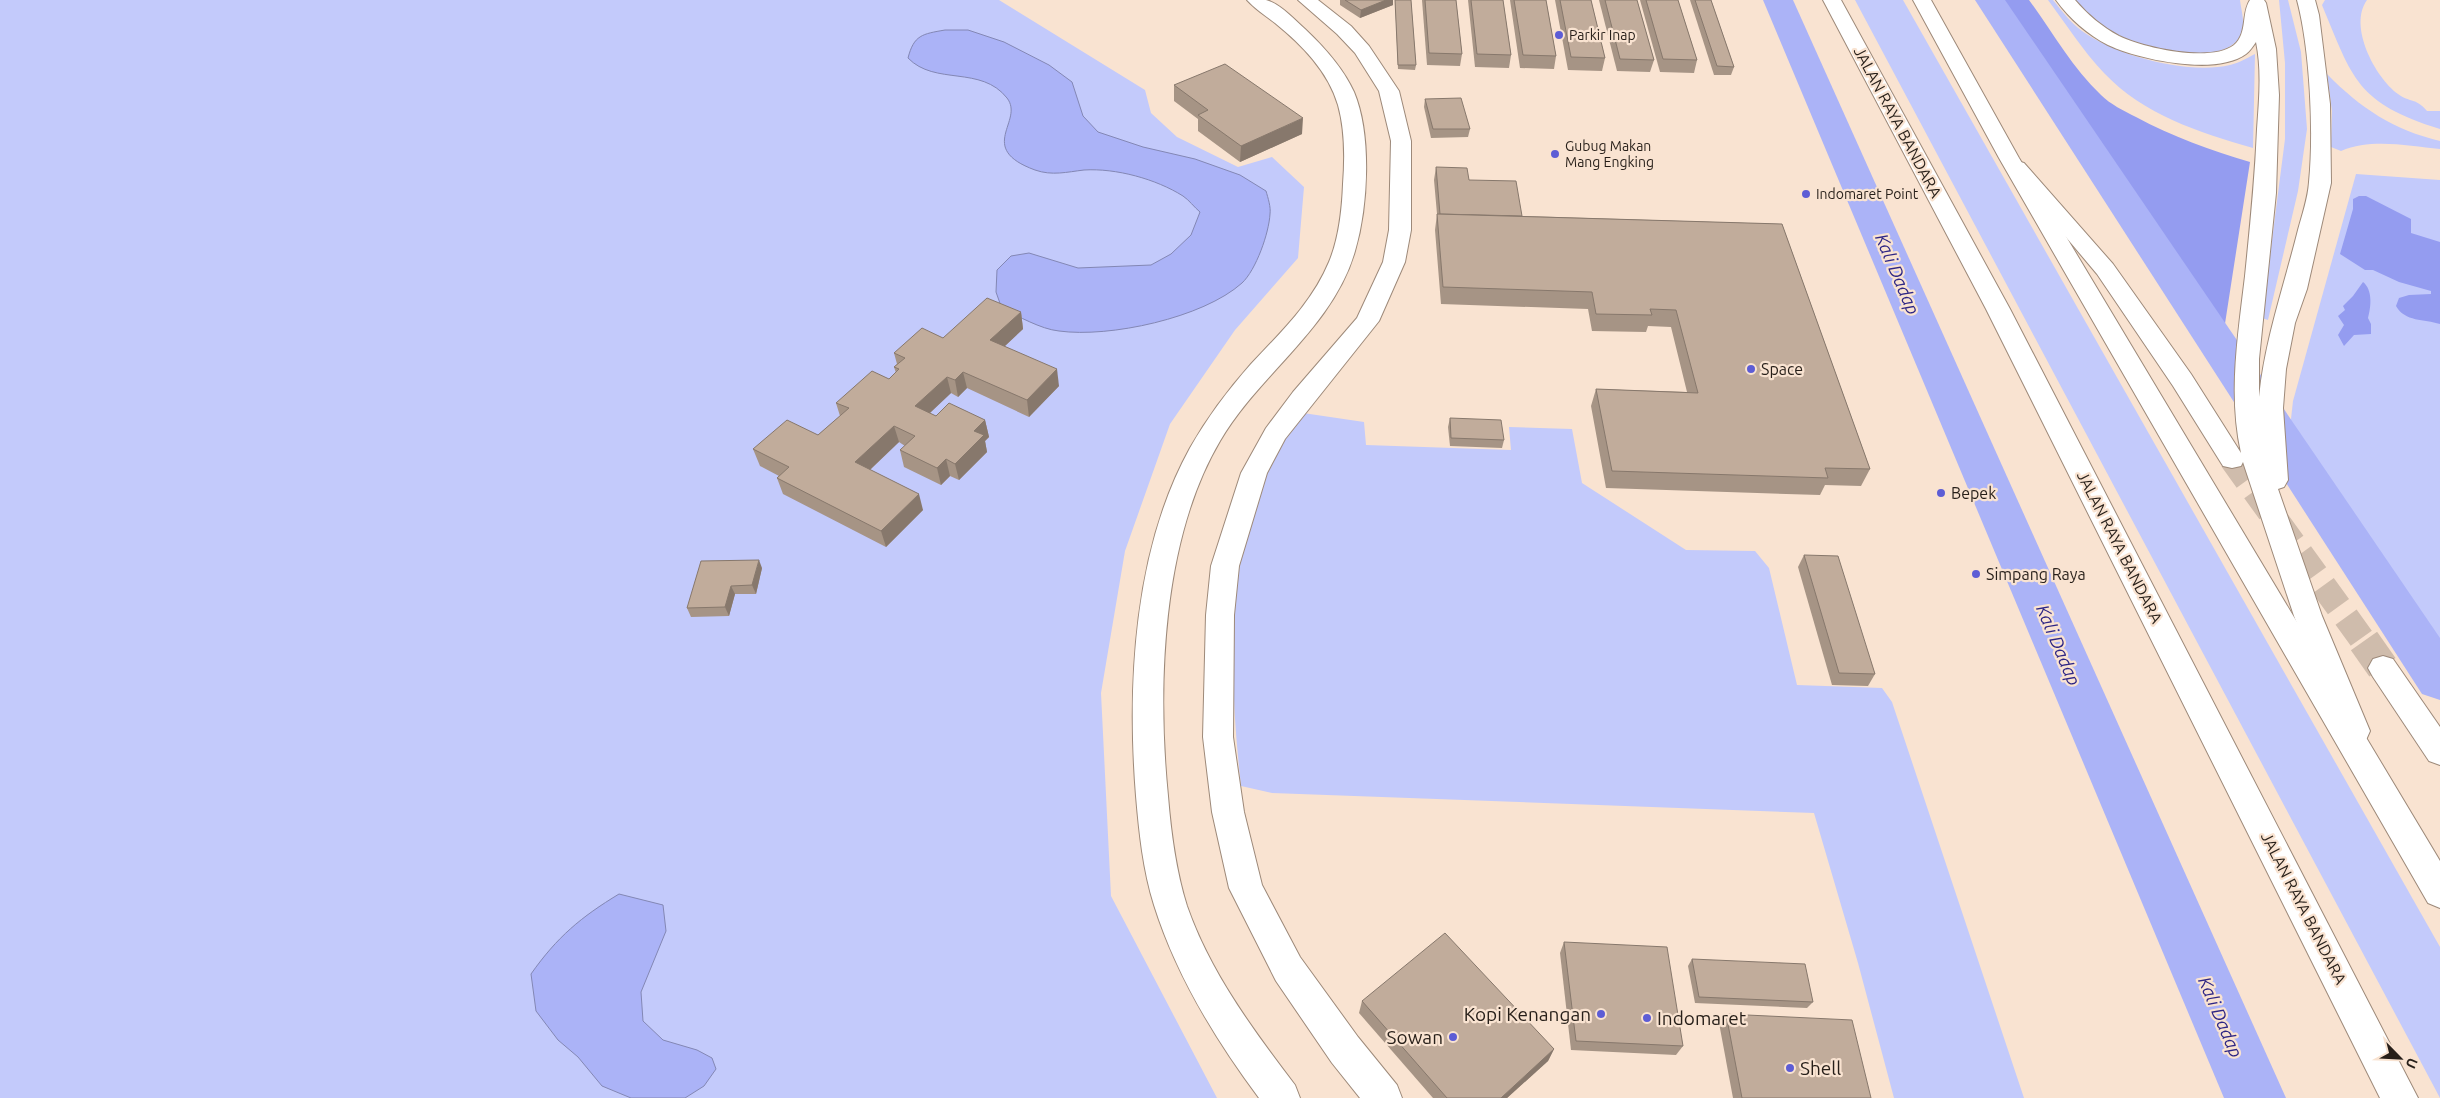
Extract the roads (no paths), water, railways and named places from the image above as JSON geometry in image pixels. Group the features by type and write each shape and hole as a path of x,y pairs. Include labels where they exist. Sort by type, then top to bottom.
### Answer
{"street":[{"path":"1256,0 1303,38 1321,58 1344,93 1353,140 1349,228 1344,252 1315,307 1250,380 1221,418 1196,460 1176,514 1162,562 1154,611 1148,735 1160,866 1171,906 1192,960 1253,1060 1282,1098"},
{"path":"1307,0 1344,30 1362,50 1389,92 1401,140 1402,192 1400,230 1394,262 1382,292 1367,321 1338,358 1302,398 1275,434 1254,473 1225,566 1220,615 1218,737 1228,812 1246,888 1288,969 1344,1050 1384,1098"},
{"name":"JALAN RAYA BANDARA","path":"1832,0 2002,318 2400,1098"},
{"path":"1922,0 2009,158 2440,892"},
{"path":"2065,0 2086,22 2115,40 2146,51 2194,59 2222,56 2243,48 2249,39 2257,2"},
{"path":"2285,545 2272,460 2270,408 2274,369 2283,323 2300,270 2320,183 2320,104 2310,15 2306,0"},
{"path":"2257,2 2267,49 2269,94 2268,145 2251,316 2246,394 2250,435 2260,476 2308,616 2379,788"},
{"path":"2009,158 2105,269 2182,380 2232,459"},
{"path":"2383,668 2440,752"}],"waterway":[{"name":"Kali Dadap","path":"1778,0 2255,1098"},
{"name":"Kali Dadap","path":"1990,0 2440,679"}],"tunnel":[{"path":"2232,459 2364,642"},
{"path":"2364,641 2383,668"}],"place":[{"name":"Parkir Inap","path":"1559,35"},
{"name":"Gubug Makan Mang Engking","path":"1555,154"},
{"name":"Indomaret Point","path":"1806,194"},
{"name":"Space","path":"1751,369"},
{"name":"Bepek","path":"1941,493"},
{"name":"Simpang Raya","path":"1976,574"},
{"name":"Kopi Kenangan","path":"1601,1014"},
{"name":"Indomaret","path":"1647,1018"},
{"name":"Sowan","path":"1453,1037"},
{"name":"Shell","path":"1790,1068"}]}
